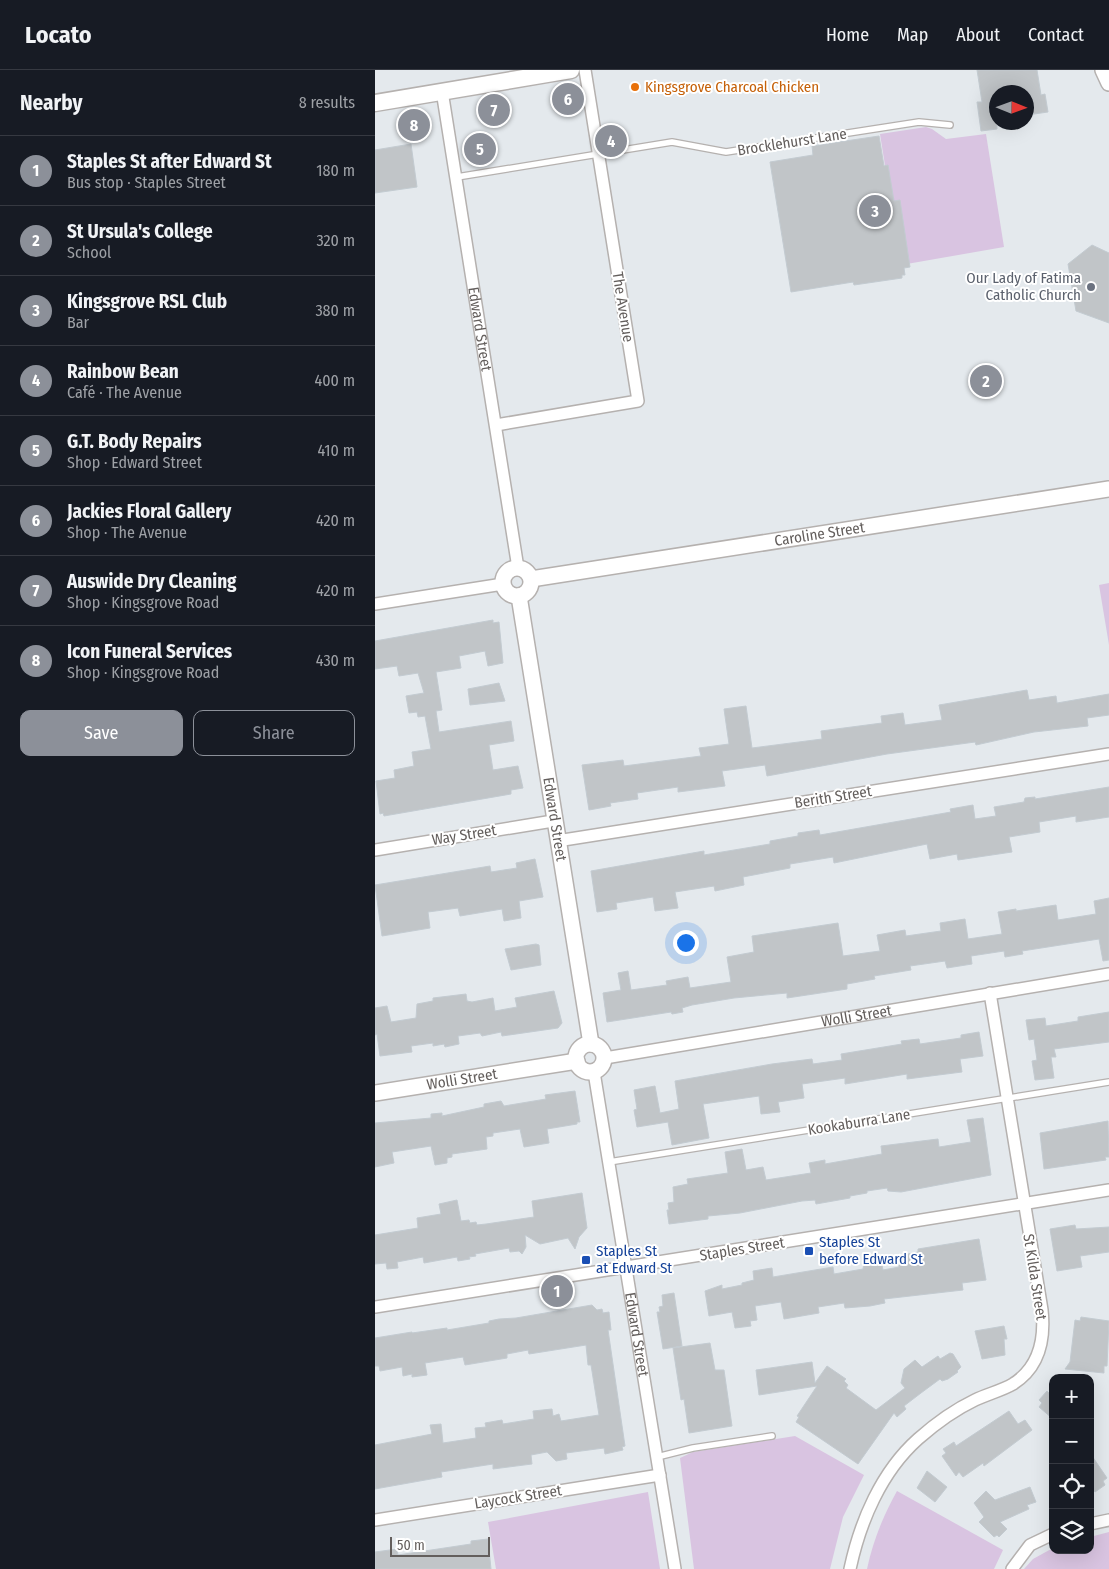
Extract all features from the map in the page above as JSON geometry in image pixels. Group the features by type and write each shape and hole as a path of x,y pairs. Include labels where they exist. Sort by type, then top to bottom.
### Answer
{"main road":[{"path":"375,103 571,70"}],"street":[{"name":"The Avenue","path":"496,424 638,401 585,70"},
{"path":"1103,70 1109,84"},
{"name":"Edward Street","path":"442,91 518,568"},
{"name":"Caroline Street","path":"531,579 1109,489"},
{"path":"518,568 526,572 531,579 527,592 519,596 508,594 503,584 507,573 518,568"},
{"path":"375,604 503,584"},
{"name":"Edward Street","path":"519,596 553,821 591,1044"},
{"name":"Berith Street","path":"557,842 1109,754"},
{"name":"Way Street","path":"375,850 553,821"},
{"name":"Wolli Street","path":"605,1058 1109,974"},
{"name":"St Kilda Street","path":"850,1569 867,1512 897,1463 916,1441 955,1411 982,1396 1014,1383 1028,1371 1038,1355 1043,1334 1043,1322 990,993"},
{"path":"591,1044 602,1050 605,1058 601,1066 594,1072 585,1071 577,1061 579,1049 591,1044"},
{"name":"Wolli Street","path":"375,1093 577,1061"},
{"name":"Edward Street","path":"594,1072 675,1569"},
{"name":"Staples Street","path":"375,1306 1109,1190"},
{"name":"Laycock Street","path":"375,1520 660,1474"},
{"path":"1094,1523 1109,1520"},
{"path":"1012,1569 1030,1545 1049,1536"}],"lane":[{"name":"Brocklehurst Lane","path":"457,177 672,142 726,152 919,122 950,125"},
{"name":"Kookaburra Lane","path":"609,1162 1109,1082"},
{"path":"657,1457 693,1448 772,1436"}],"shaded area":[{"path":"926,127 946,139 986,134 1004,247 901,265 880,134"},
{"path":"1109,583 1109,645 1099,585"},
{"path":"795,1436 864,1475 843,1517 830,1569 694,1569 680,1458 693,1452"},
{"path":"897,1491 1003,1550 994,1569 867,1569 879,1529"},
{"path":"648,1492 660,1569 496,1569 488,1522"},
{"path":"1109,1532 1109,1569 1024,1569 1033,1559 1049,1550 1049,1554 1094,1554 1094,1536"}],"building":[{"path":"977,70 1037,70 1041,95 1045,94 1048,112 1034,114 1034,85 989,85 989,130 981,131 977,102 982,102"},
{"path":"879,136 884,166 888,165 894,201 900,200 910,267 904,268 905,275 902,275 902,278 854,285 853,282 791,292 770,162 813,155 812,146"},
{"path":"411,144 417,187 375,193 375,150"},
{"name":"Our Lady of Fatima Catholic Church","path":"1092,245 1109,253 1109,323 1076,311 1068,264"},
{"path":"493,620 493,623 499,622 503,663 488,666 485,651 459,656 461,668 436,672 442,710 436,711 439,732 511,721 514,741 489,745 493,770 518,766 523,788 511,790 511,794 384,816 383,813 380,814 376,781 395,778 394,770 414,766 412,752 431,749 425,716 418,717 417,712 409,713 406,696 424,693 418,673 399,676 397,666 375,669 375,641"},
{"path":"499,683 505,701 470,705 468,689"},
{"path":"1027,690 1029,700 1056,696 1057,703 1109,694 1109,715 1087,718 1088,726 1034,732 976,745 975,742 887,754 767,776 765,765 722,771 725,786 678,792 678,787 637,793 638,799 610,803 611,806 589,810 582,765 623,760 624,766 701,756 699,748 729,744 724,709 746,706 752,748 822,739 821,731 882,723 881,716 903,713 905,725 942,720 939,705"},
{"path":"1109,787 1109,817 1076,822 1076,816 1039,822 1040,832 1009,837 1012,852 958,860 957,854 930,859 927,844 834,863 833,857 790,864 790,868 743,877 744,885 715,891 714,886 675,892 678,908 655,911 653,897 616,903 617,909 597,912 591,871 704,851 704,855 770,844 770,841 798,836 798,833 819,830 820,835 951,812 950,809 973,805 975,819 996,816 994,807 1024,802 1025,798 1035,797 1035,799"},
{"path":"535,859 543,897 519,901 521,918 504,921 502,909 460,916 458,908 428,912 430,928 382,936 375,885 490,866 491,872 517,868 516,863"},
{"path":"1109,898 1109,960 1103,961 1099,939 1022,951 1023,954 1005,957 1004,951 971,956 972,964 947,968 945,961 910,966 911,970 874,976 875,979 847,984 847,989 787,998 787,993 734,998 692,1005 682,1008 683,1012 672,1014 671,1012 607,1022 603,993 621,990 618,973 628,971 631,990 667,985 666,981 688,977 690,988 731,982 727,957 754,952 752,936 838,923 843,956 880,951 877,935 905,930 906,936 941,931 940,923 965,919 968,939 1002,934 998,912 1056,905 1058,920 1096,914 1094,901"},
{"path":"539,945 541,965 511,970 505,949"},
{"path":"554,991 562,1023 558,1028 502,1036 501,1032 482,1036 480,1033 458,1036 459,1044 445,1047 444,1044 433,1046 433,1043 411,1046 412,1052 380,1056 377,1034 375,1035 375,1008 387,1006 391,1022 416,1018 417,1004 433,1001 433,998 466,994 467,1001 472,1002 493,998 495,1011 517,1007 515,998"},
{"path":"1109,1012 1109,1042 1054,1049 1056,1057 1051,1057 1054,1078 1035,1080 1032,1061 1037,1060 1034,1039 1029,1040 1026,1020 1045,1018 1046,1026 1078,1021 1078,1017"},
{"path":"979,1032 983,1056 960,1059 962,1072 907,1079 907,1074 845,1084 845,1078 802,1084 804,1098 778,1102 780,1112 761,1114 759,1096 703,1104 709,1138 672,1145 668,1122 637,1127 634,1110 637,1109 634,1090 655,1086 660,1113 679,1109 675,1081 772,1064 812,1059 813,1064 842,1060 841,1054 902,1044 901,1041 919,1039 920,1044 961,1038 961,1035"},
{"path":"575,1091 580,1122 547,1129 549,1143 524,1147 520,1129 493,1133 493,1136 486,1137 487,1149 452,1154 452,1157 447,1158 447,1163 435,1165 431,1146 392,1152 394,1163 375,1167 375,1123 431,1118 431,1114 442,1113 442,1116 484,1107 484,1104 501,1101 504,1106 546,1099 545,1095"},
{"path":"983,1118 991,1175 901,1192 888,1191 887,1188 867,1191 867,1193 850,1196 850,1198 816,1204 815,1200 802,1201 740,1213 708,1216 708,1219 669,1224 667,1210 669,1210 668,1203 674,1202 673,1187 688,1184 687,1179 728,1173 725,1152 742,1149 746,1170 763,1167 766,1180 811,1173 809,1163 825,1160 825,1164 882,1154 881,1146 938,1139 939,1147 971,1142 967,1120"},
{"path":"1108,1121 1109,1157 1105,1157 1106,1160 1044,1169 1040,1133"},
{"path":"582,1193 587,1228 579,1237 575,1249 568,1238 540,1244 525,1235 526,1247 522,1254 519,1251 510,1252 509,1248 475,1254 476,1256 469,1257 470,1259 458,1261 457,1257 424,1263 423,1257 397,1262 398,1268 387,1269 386,1263 375,1264 375,1235 418,1228 417,1218 441,1214 439,1204 457,1200 461,1221 469,1220 470,1223 476,1222 477,1225 534,1217 532,1201"},
{"path":"1075,1225 1076,1229 1109,1227 1109,1252 1080,1256 1082,1267 1057,1271 1050,1229"},
{"path":"979,1239 986,1280 962,1283 963,1290 884,1299 885,1303 870,1306 845,1308 844,1303 818,1307 819,1313 784,1319 781,1302 755,1306 757,1320 750,1321 751,1326 735,1328 732,1312 709,1316 705,1291 722,1285 722,1289 742,1285 742,1283 754,1280 753,1271 772,1268 773,1277 833,1267 834,1274 863,1269 864,1263 881,1260 883,1270 899,1267 898,1256 918,1252 918,1249"},
{"path":"674,1293 682,1346 663,1349 657,1312 660,1312 659,1307 663,1306 662,1295"},
{"path":"592,1305 597,1310 602,1309 603,1313 609,1312 611,1330 608,1330 625,1446 622,1447 623,1450 605,1454 604,1448 566,1453 567,1459 556,1461 547,1452 531,1455 532,1464 493,1469 493,1464 441,1472 442,1477 375,1489 375,1445 432,1434 430,1425 441,1424 443,1443 476,1438 475,1428 486,1427 485,1423 502,1420 503,1424 534,1419 533,1411 552,1409 553,1416 559,1414 561,1421 599,1415 591,1365 588,1365 586,1345 529,1354 528,1350 507,1354 507,1358 465,1365 463,1357 425,1363 427,1375 412,1377 412,1374 403,1376 402,1367 380,1371 379,1366 375,1366 375,1338 447,1328 447,1330 489,1323 489,1321 499,1319 516,1318"},
{"path":"1081,1317 1109,1321 1107,1366 1104,1366 1104,1373 1065,1369 1070,1362 1075,1320 1080,1321"},
{"path":"1004,1326 1007,1339 1004,1339 1005,1355 982,1359 975,1331"},
{"path":"710,1343 715,1370 724,1370 732,1426 689,1433 684,1399 681,1400 673,1348"},
{"path":"950,1353 953,1354 961,1367 958,1372 948,1379 942,1381 940,1379 921,1393 904,1406 906,1409 897,1417 894,1413 858,1464 796,1422 799,1417 797,1416 817,1386 759,1395 756,1370 812,1362 815,1383 827,1366 846,1379 844,1381 848,1385 846,1388 876,1410 905,1388 901,1383 904,1369 915,1360 922,1367 938,1356 940,1359"},
{"path":"1047,1391 1049,1393 1049,1416 1039,1407 1042,1403 1039,1400"},
{"path":"1009,1411 1018,1424 1025,1420 1032,1430 984,1466 983,1463 963,1477 959,1472 956,1476 942,1456 946,1453 943,1449 954,1442 956,1446"},
{"path":"1094,1459 1107,1478 1103,1481 1105,1485 1095,1492"},
{"path":"927,1471 947,1487 935,1502 917,1488"},
{"path":"1030,1487 1036,1502 1027,1505 1029,1509 1000,1522 1007,1529 999,1537 997,1535 994,1537 979,1522 984,1517 974,1503 986,1491 995,1500"},
{"path":"488,1539 491,1569 375,1569 375,1552 397,1549 398,1555 471,1544 471,1541"}],"place":[{"name":"Kingsgrove Charcoal Chicken","path":"635,87"},
{"name":"Jackies Floral Gallery","path":"568,99"},
{"name":"Auswide Dry Cleaning","path":"494,110"},
{"name":"Icon Funeral Services","path":"414,125"},
{"name":"Rainbow Bean","path":"611,141"},
{"name":"G.T. Body Repairs","path":"480,149"},
{"name":"Kingsgrove RSL Club","path":"875,211"},
{"name":"Our Lady of Fatima Catholic Church","path":"1091,287"},
{"name":"St Ursula's College","path":"986,381"},
{"name":"Staples St before Edward St","path":"809,1251"},
{"name":"Staples St at Edward St","path":"586,1260"},
{"name":"Staples St after Edward St","path":"557,1291"}]}
